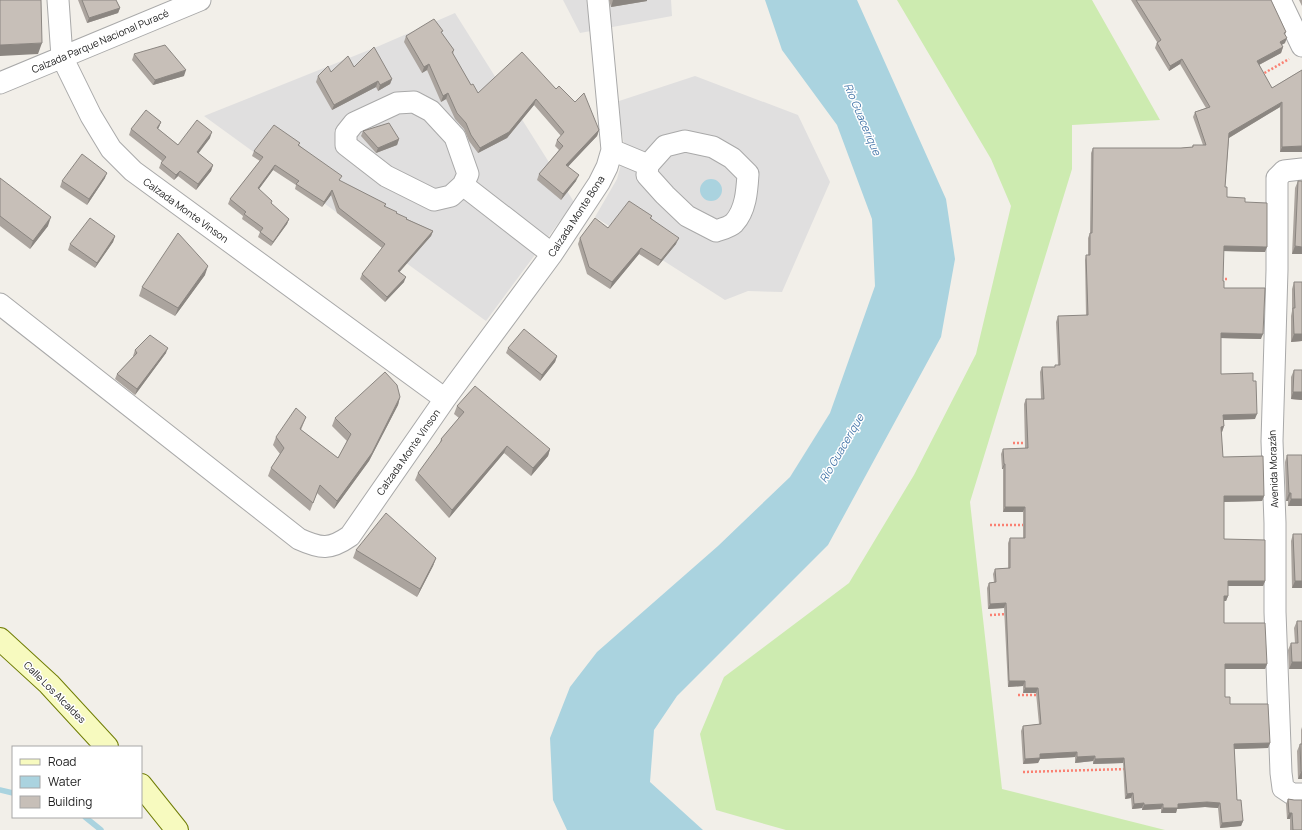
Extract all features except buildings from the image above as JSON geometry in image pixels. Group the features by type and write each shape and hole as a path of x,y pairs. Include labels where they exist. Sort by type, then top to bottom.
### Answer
{"main road":[{"name":"Calle Los Alcaldes","path":"0,639 49,684 106,746"},
{"path":"142,785 177,830"}],"street":[{"path":"58,0 62,57"},
{"name":"Calzada Parque Nacional Puracé","path":"0,83 200,0"},
{"name":"Calzada Monte Bona","path":"445,399 552,254 599,183 607,167 612,150 598,0"},
{"path":"1280,0 1299,51"},
{"name":"Calzada Monte Vinson","path":"0,304 299,538 313,545 327,547 339,543 350,536 445,399 134,171 111,149 107,143 91,116 62,57"},
{"path":"414,102 431,111 455,137 468,174 463,185 451,196 434,200 386,176 346,145 346,133 354,123 397,103 414,102"},
{"path":"685,140 713,147 732,158 748,174 747,191 742,209 733,224 716,230 711,228 687,216 665,195 647,175 648,165 665,146 685,140"},
{"path":"612,150 648,165"},
{"name":"Avenida Morazán","path":"1293,791 1281,774 1275,612 1275,523 1272,441 1277,178 1284,171 1302,169"},
{"path":"463,185 552,254"}],"path":[{"path":"1261,75 1299,51"},
{"path":"1221,279 1228,279"},
{"path":"1013,443 1028,443"},
{"path":"990,526 1029,525"},
{"path":"990,614 1014,614"},
{"path":"1018,695 1041,695"},
{"path":"1023,772 1133,769"}],"shaded area":[{"path":"563,0 671,0 672,16 580,33"},
{"path":"455,13 574,202 486,321 204,116 379,46"},
{"path":"695,76 798,115 830,182 782,292 748,291 725,300 595,217 617,179 625,149 616,102"}],"green space":[{"path":"897,0 1092,0 1160,120 1072,125 1072,169 970,502 1002,789 1165,830 786,830 716,810 700,734 724,677 849,583 914,475 976,354 1011,206 991,159"}],"water":[{"name":"Río Guacerique","path":"765,0 857,0 946,199 955,259 941,337 828,545 677,696 654,730 650,782 703,830 567,830 553,800 550,738 570,687 597,652 718,546 790,477 830,413 875,286 872,219 837,125 782,50"},
{"path":"711,179 719,182 722,190 719,198 711,201 703,198 700,190 703,182"}],"waterway":[{"path":"0,790 12,793"},
{"path":"86,818 101,830"}]}
